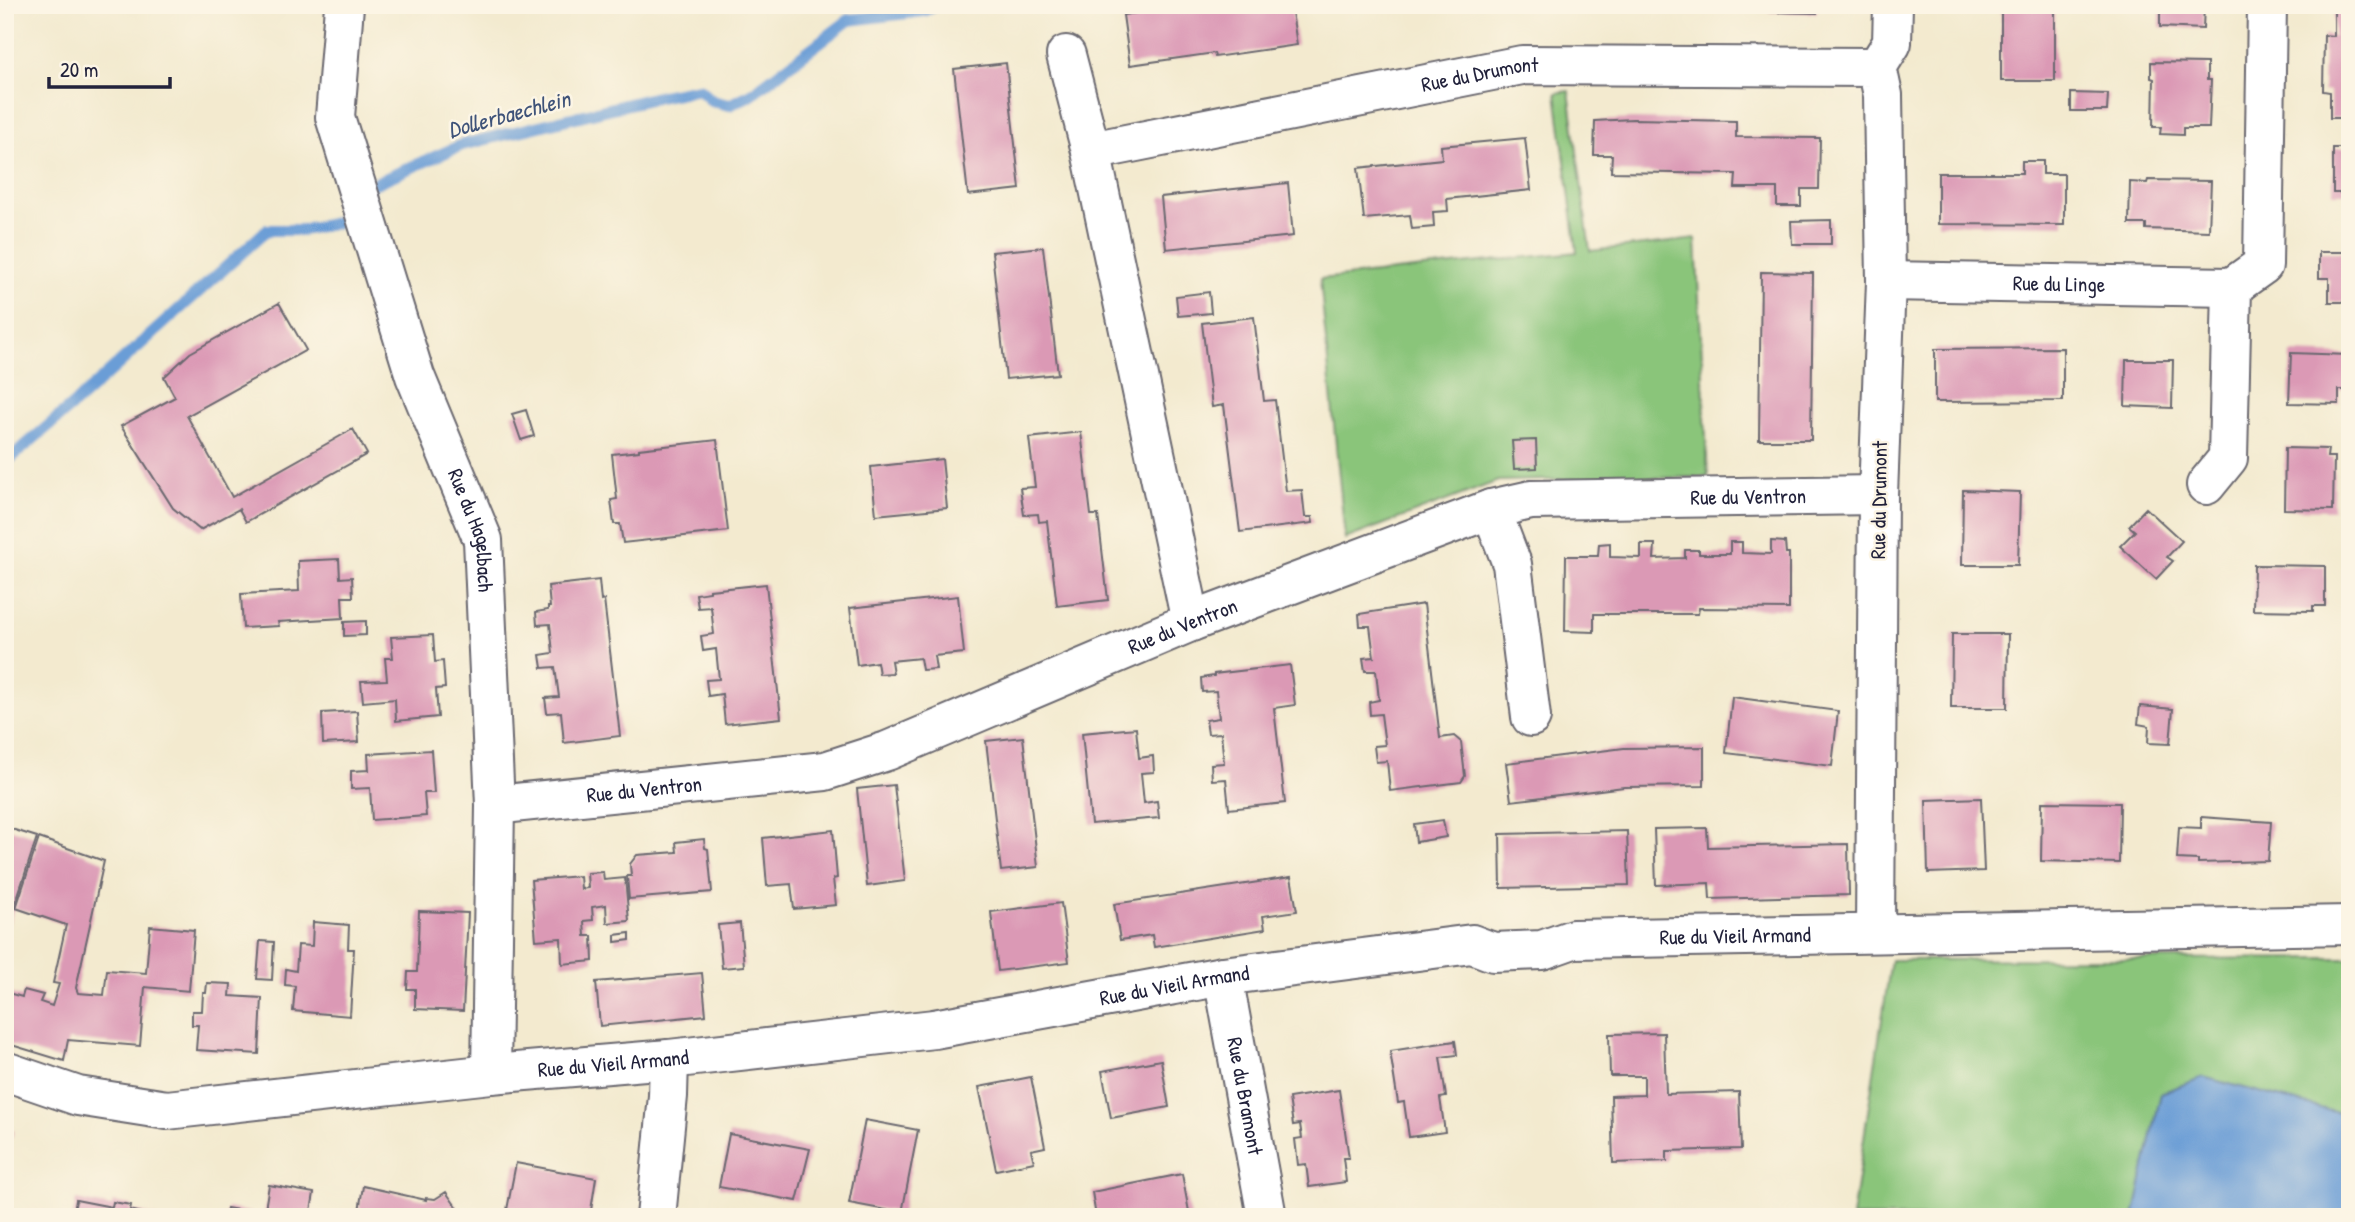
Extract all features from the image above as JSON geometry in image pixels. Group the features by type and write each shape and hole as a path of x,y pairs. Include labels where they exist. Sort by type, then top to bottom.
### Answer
{"street":[{"path":"1877,67 1892,43 1893,5"},
{"path":"2206,485 2228,458 2232,287 2263,265 2267,5"},
{"name":"Rue du Hagelbach","path":"344,6 335,117 415,376 483,540 495,805 491,1074"},
{"path":"1066,55 1091,151 1191,622"},
{"name":"Rue du Drumont","path":"1091,151 1522,65 1877,67 1883,95 1886,281 1878,495 1875,933"},
{"name":"Rue du Linge","path":"1886,281 2232,287"},
{"name":"Rue du Ventron","path":"495,805 825,771 887,751 1191,622 1491,509 1531,500 1878,495"},
{"path":"1491,509 1512,564 1531,717"},
{"name":"Rue du Vieil Armand","path":"5,1071 78,1096 167,1110 934,1029 1223,976 1472,944 1493,952 1542,950 1573,939 2350,925"},
{"name":"Rue du Bramont","path":"1223,976 1267,1217"},
{"path":"656,1217 669,1059"}],"green space":[{"path":"1569,91 1590,251 1696,239 1708,477 1498,481 1345,539 1320,279 1577,252 1556,93"},
{"path":"2350,958 2350,1217 1852,1217 1891,960"}],"water":[{"path":"2203,1077 2350,1116 2350,1217 2134,1217 2161,1093"}],"building":[{"path":"1205,5 1206,8 1226,5 1291,5 1297,45 1215,57 1214,53 1130,65 1123,15"},
{"path":"1675,5 1710,5 1710,12 1675,12"},
{"path":"1767,5 1817,5 1817,13 1767,12"},
{"path":"2001,5 2055,5 2055,81 2001,81"},
{"path":"2160,5 2204,5 2203,29 2160,27"},
{"path":"2334,5 2350,5 2350,118 2330,118 2330,92 2323,91 2324,35 2334,36"},
{"path":"2151,62 2207,63 2207,80 2211,80 2209,128 2183,128 2183,135 2160,134 2161,127 2153,127 2154,79 2151,78"},
{"path":"1006,63 1020,189 968,195 954,69"},
{"path":"2071,93 2108,94 2107,111 2071,111"},
{"path":"1595,121 1736,121 1736,137 1820,138 1819,189 1801,189 1801,206 1777,206 1777,188 1735,188 1736,174 1611,172 1612,155 1594,155"},
{"path":"1525,138 1531,190 1447,199 1448,211 1433,212 1434,227 1412,229 1410,215 1364,219 1358,168 1442,159 1441,146"},
{"path":"2333,148 2350,148 2350,193 2333,193"},
{"path":"2022,161 2043,161 2043,174 2064,174 2064,225 1938,224 1938,173 2022,173"},
{"path":"2148,180 2211,181 2209,231 2146,229 2146,224 2129,224 2130,182 2147,183"},
{"path":"1288,183 1293,236 1166,249 1161,197"},
{"path":"1831,220 1831,244 1792,244 1791,221"},
{"path":"1043,247 1058,374 1006,379 992,252"},
{"path":"2319,252 2350,252 2350,302 2329,302 2329,278 2319,278"},
{"path":"1761,272 1813,273 1811,440 1759,440"},
{"path":"1209,292 1211,313 1178,316 1176,296"},
{"path":"279,303 306,350 187,416 232,497 353,429 367,454 246,522 239,509 200,530 173,508 121,426 175,397 164,377 190,353"},
{"path":"1254,317 1264,401 1275,400 1286,491 1302,490 1305,517 1312,517 1313,523 1240,532 1224,405 1212,407 1202,323"},
{"path":"2063,348 2063,401 1935,402 1935,349"},
{"path":"2291,353 2350,355 2348,390 2339,390 2339,404 2289,403"},
{"path":"2126,360 2173,360 2172,408 2125,406"},
{"path":"526,410 534,436 521,440 512,414"},
{"path":"1081,432 1091,515 1098,515 1108,600 1057,606 1047,521 1039,522 1038,514 1024,515 1020,488 1035,487 1029,438"},
{"path":"717,440 728,531 623,543 620,524 614,524 611,500 617,499 612,454"},
{"path":"1536,440 1537,468 1514,469 1512,441"},
{"path":"2285,448 2328,449 2327,457 2334,457 2333,510 2284,509"},
{"path":"942,459 947,508 876,515 871,467"},
{"path":"1963,490 2020,492 2018,565 1962,565"},
{"path":"2146,508 2182,541 2167,557 2173,561 2156,579 2120,546 2135,531 2129,526"},
{"path":"1771,541 1785,542 1786,553 1789,553 1789,609 1699,608 1698,614 1594,614 1594,632 1565,631 1566,556 1598,556 1599,544 1610,543 1610,557 1641,558 1641,544 1655,544 1654,559 1685,558 1685,550 1699,550 1699,554 1730,554 1730,542 1742,542 1742,553 1771,554"},
{"path":"339,559 340,578 352,577 353,597 342,597 343,618 278,622 279,626 243,628 241,594 299,591 298,561"},
{"path":"2254,565 2325,566 2325,606 2313,606 2313,611 2253,610"},
{"path":"599,580 601,601 604,600 620,736 564,743 561,712 547,713 545,698 559,697 555,667 542,668 540,655 553,653 550,624 537,625 536,612 548,610 550,607 548,586"},
{"path":"766,584 781,718 725,724 722,694 708,696 706,680 719,679 716,649 703,651 701,636 714,634 711,607 698,608 696,594"},
{"path":"958,596 964,653 934,656 936,669 922,670 920,658 891,661 893,673 879,674 877,662 857,665 850,608"},
{"path":"1424,604 1440,738 1454,736 1461,742 1465,776 1461,782 1390,791 1387,761 1376,762 1374,746 1385,745 1381,714 1370,715 1369,702 1379,700 1376,671 1365,671 1363,658 1374,657 1370,626 1360,626 1359,614"},
{"path":"366,621 366,635 344,636 344,622"},
{"path":"1952,634 2008,634 2007,708 1951,708"},
{"path":"433,635 435,662 443,661 445,688 436,689 438,717 396,721 395,699 363,702 361,681 387,680 385,658 393,658 391,637"},
{"path":"1290,665 1295,705 1274,708 1285,803 1229,809 1226,779 1212,780 1211,764 1224,763 1221,733 1208,734 1206,720 1219,718 1216,691 1202,692 1201,678"},
{"path":"1732,697 1838,711 1832,766 1726,753"},
{"path":"2140,706 2173,709 2170,744 2148,743 2149,726 2138,724"},
{"path":"357,711 359,742 323,744 322,713"},
{"path":"1136,728 1139,758 1153,756 1154,772 1141,773 1144,803 1157,801 1159,818 1091,824 1082,733"},
{"path":"1023,737 1038,867 1001,871 986,741"},
{"path":"1704,747 1704,786 1624,787 1511,801 1506,763 1624,748"},
{"path":"431,750 434,793 424,793 426,816 372,820 370,788 351,789 351,771 369,770 368,754"},
{"path":"894,785 905,881 867,886 857,789"},
{"path":"1981,798 1984,871 1928,873 1926,800"},
{"path":"2042,802 2120,803 2119,863 2041,861"},
{"path":"2201,817 2271,822 2268,861 2198,863 2198,860 2177,859 2179,827 2201,828"},
{"path":"1443,820 1446,837 1416,842 1414,824"},
{"path":"5,827 37,837 6,932 5,932"},
{"path":"1707,828 1708,847 1848,844 1849,895 1710,899 1709,883 1656,885 1654,829"},
{"path":"833,830 836,905 794,909 791,884 767,886 763,838"},
{"path":"1627,831 1629,885 1501,888 1500,834"},
{"path":"39,838 104,861 76,988 78,993 104,995 107,970 146,973 150,926 194,930 189,991 145,987 140,1046 68,1040 64,1061 5,1043 5,992 22,997 24,990 43,995 40,1002 52,1006 59,984 53,983 66,925 16,908"},
{"path":"704,839 705,848 708,849 712,892 629,899 627,876 631,876 630,864 637,855 677,852 676,842"},
{"path":"603,872 604,880 625,878 629,921 607,923 606,905 592,907 593,920 584,921 585,936 592,936 593,961 562,964 561,938 536,940 531,880 580,876 581,889 588,888 587,873"},
{"path":"1291,877 1297,911 1263,916 1265,929 1154,947 1152,935 1120,940 1114,904"},
{"path":"1061,903 1069,962 998,971 991,912"},
{"path":"419,911 468,913 463,1011 415,1009 415,989 407,989 408,972 417,972"},
{"path":"313,922 349,925 348,949 354,949 350,1016 293,1011 295,986 285,985 286,969 296,971 298,945 312,946"},
{"path":"740,923 744,966 722,968 718,925"},
{"path":"630,933 630,940 615,942 615,935"},
{"path":"260,941 274,942 272,980 257,979"},
{"path":"702,973 706,1015 600,1026 596,982"},
{"path":"207,983 231,984 230,996 262,998 259,1054 196,1050 198,1025 192,1025 192,1011 202,1011 203,993 206,993"},
{"path":"1664,1033 1666,1094 1739,1092 1741,1149 1667,1151 1667,1161 1613,1163 1611,1096 1644,1095 1644,1076 1610,1076 1609,1034"},
{"path":"1455,1041 1457,1055 1440,1057 1446,1097 1440,1098 1445,1132 1409,1137 1404,1102 1398,1103 1390,1051"},
{"path":"1161,1060 1169,1107 1111,1118 1102,1071"},
{"path":"1031,1077 1045,1147 1031,1150 1034,1162 996,1170 979,1087"},
{"path":"1339,1090 1349,1158 1343,1158 1346,1182 1309,1187 1306,1164 1298,1165 1295,1139 1302,1138 1300,1124 1293,1125 1289,1098"},
{"path":"865,1120 918,1130 902,1213 849,1203"},
{"path":"5,1123 11,1125 10,1129 14,1131 5,1153"},
{"path":"729,1134 810,1149 797,1201 719,1187"},
{"path":"516,1163 596,1178 590,1217 506,1215"},
{"path":"1182,1174 1190,1217 1096,1217 1092,1192"},
{"path":"269,1185 314,1193 310,1217 225,1217 227,1208 264,1215"},
{"path":"363,1186 426,1200 435,1199 446,1192 462,1215 358,1217"},
{"path":"76,1200 112,1207 113,1202 131,1205 130,1210 158,1217 73,1217"}],"waterway":[{"name":"Dollerbaechlein","path":"366,195 371,185 462,145 699,89 712,101 729,105 750,95 849,20 924,11 937,5"},
{"name":"Dollerbaechlein","path":"5,463 267,230 303,230 354,219 358,211"}]}
